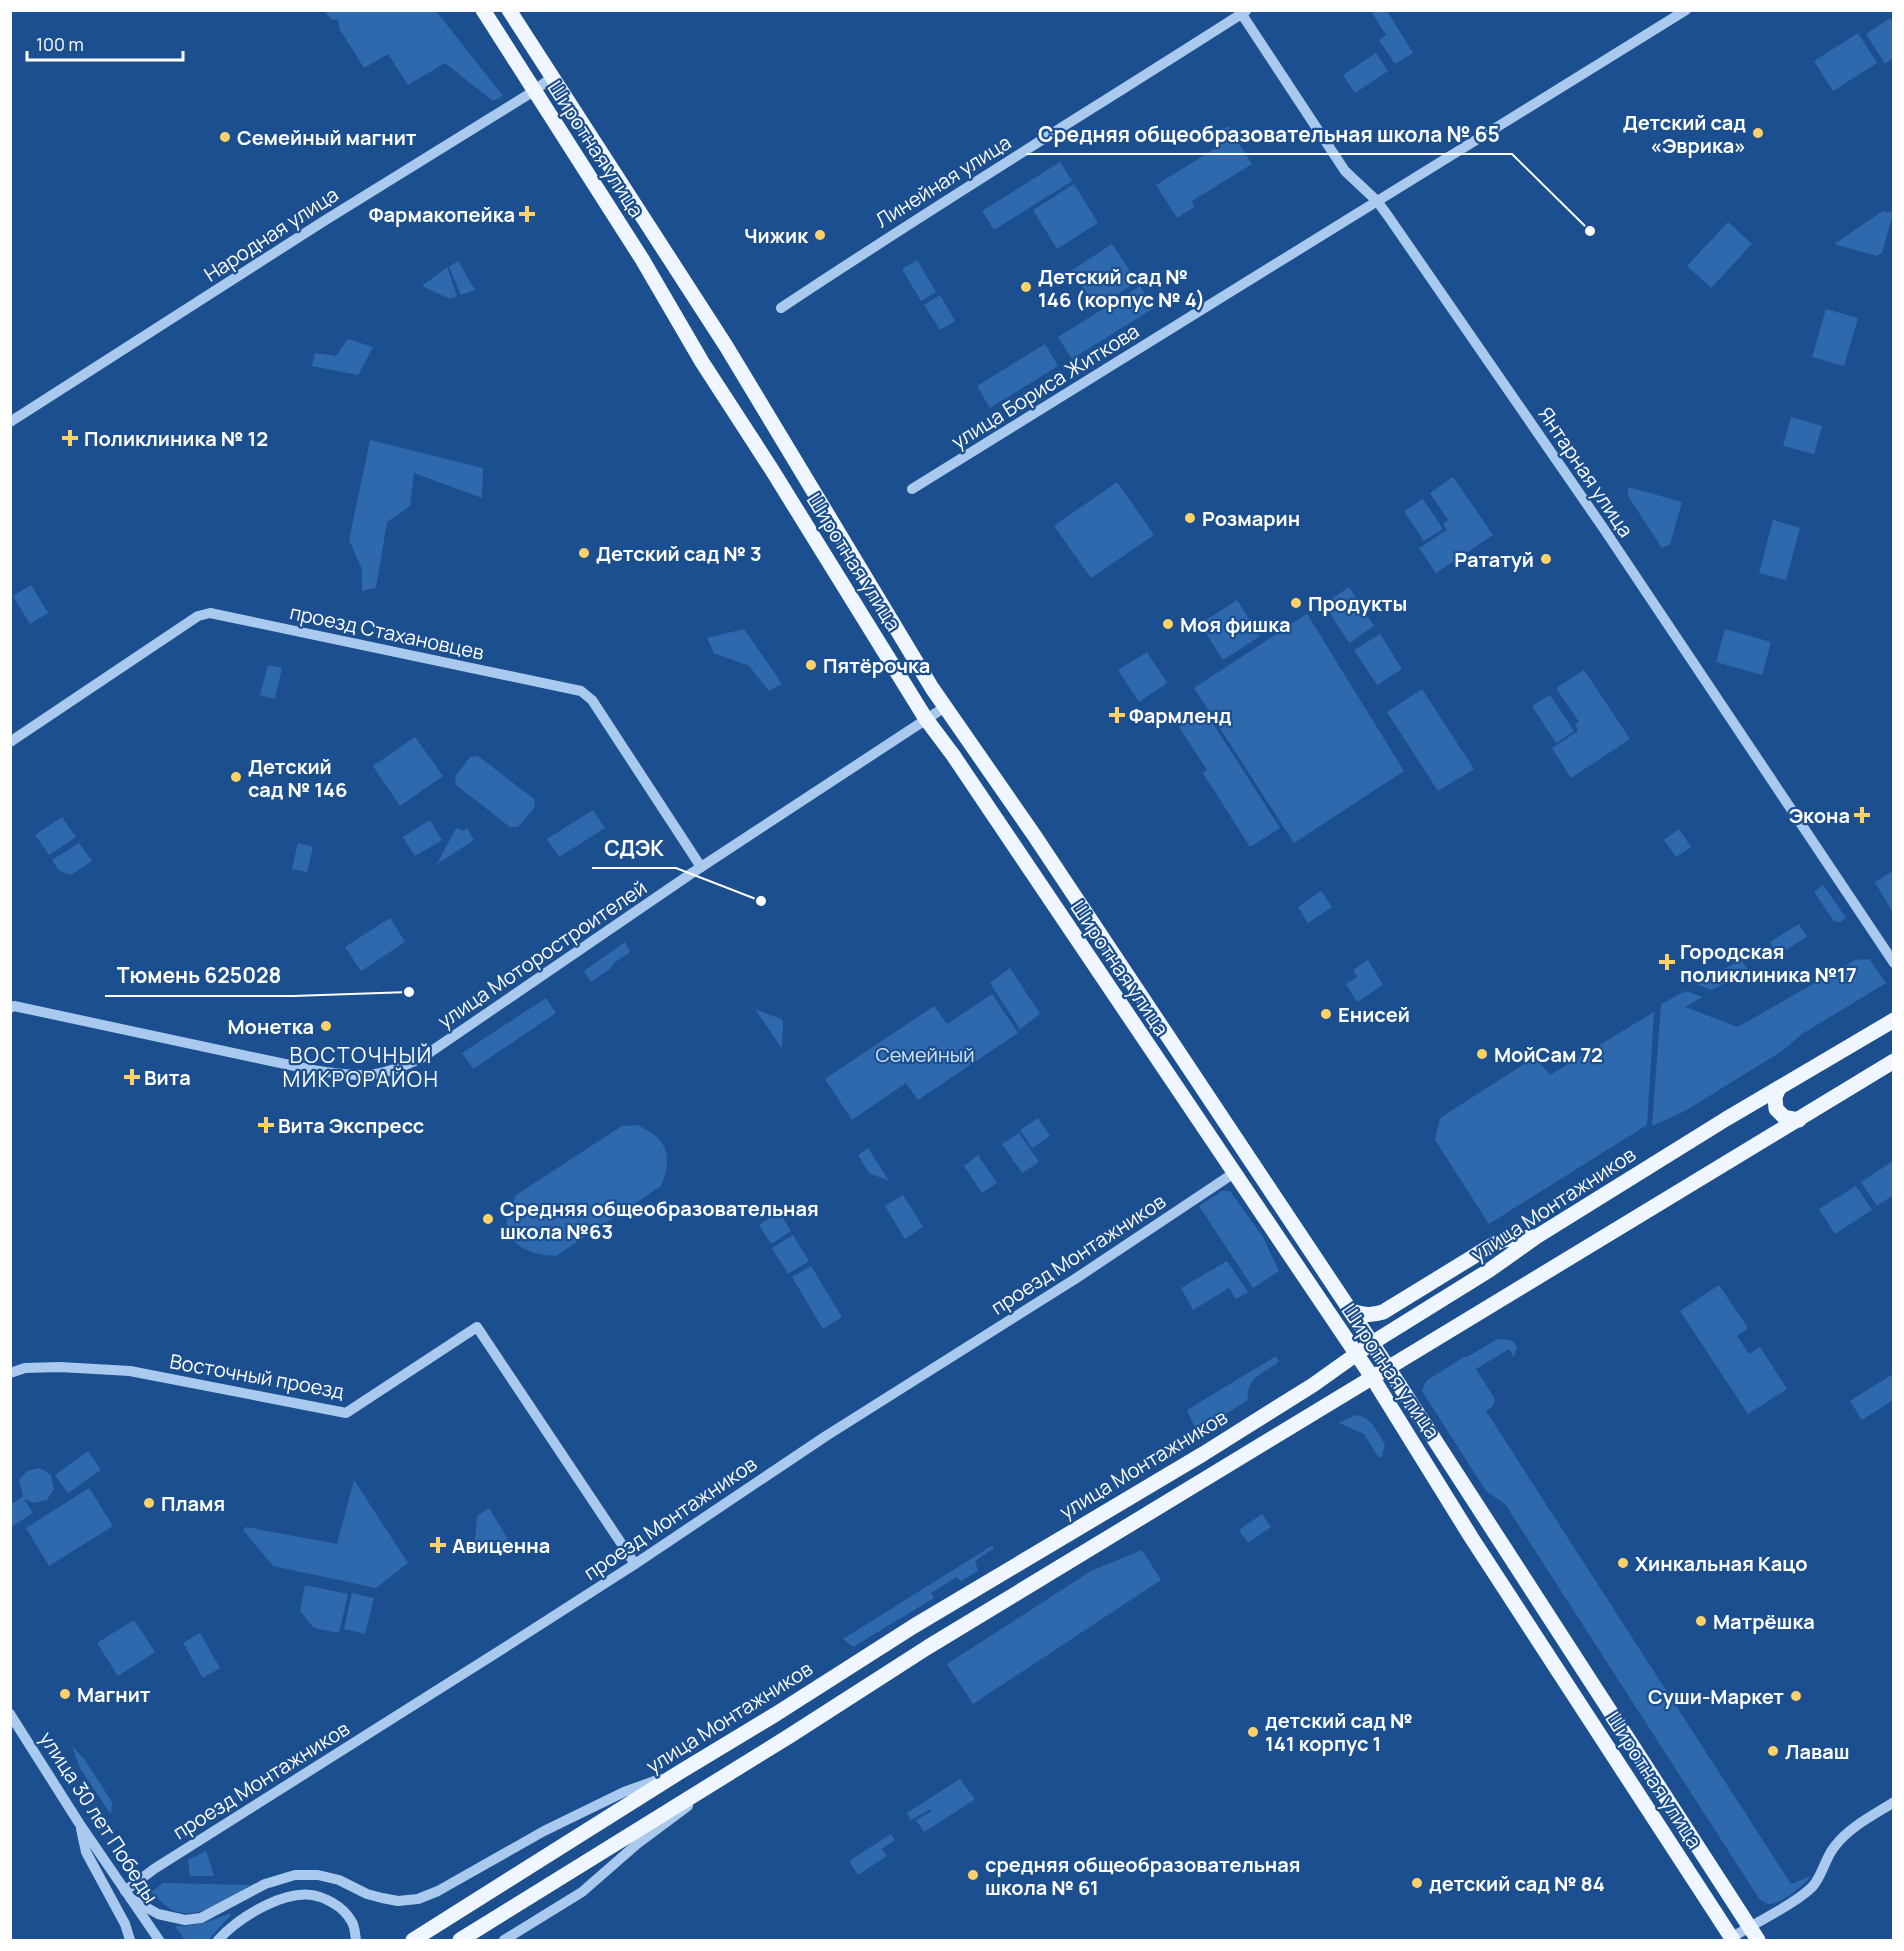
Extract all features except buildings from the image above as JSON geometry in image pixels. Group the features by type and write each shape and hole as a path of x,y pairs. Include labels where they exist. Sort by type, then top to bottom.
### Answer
{"main road":[{"name":"Широтная улица","path":"483,10 642,259 702,362 926,719 1372,1377 1471,1537 1732,1939"},
{"name":"Широтная улица","path":"509,10 726,346 945,707 1028,826 1372,1343 1758,1941"},
{"path":"702,362 709,367 718,368 725,363 729,354 726,346"},
{"path":"730,405 729,398 732,391 746,386 753,390"},
{"path":"1103,979 1108,983 1118,982 1123,974 1121,967"},
{"path":"1132,1023 1132,1013 1136,1008 1143,1007 1151,1011"},
{"name":"улица Монтажников","path":"413,1941 955,1602 1203,1454 1313,1385 1372,1343 1488,1271 1536,1237 1893,1020"},
{"path":"460,1941 928,1647 1893,1061"},
{"path":"1779,1088 1775,1097 1776,1109 1784,1117 1799,1120"},
{"path":"1348,1309 1366,1315 1383,1312 1503,1240 1536,1237"}],"street":[{"name":"улица Бориса Житкова","path":"912,489 1686,10"},
{"name":"Янтарная улица","path":"1242,12 1345,171 1377,201 1584,500 1893,963"},
{"name":"Линейная улица","path":"781,308 931,209 1093,109 1242,12"},
{"name":"Народная улица","path":"10,422 324,221 534,91 552,77"},
{"name":"проезд Стахановцев","path":"10,742 198,616 210,613 581,691 592,700 701,867"},
{"name":"улица Моторостроителей","path":"12,1005 312,1070 355,1076 389,1073 423,1057 701,867 945,707"},
{"name":"проезд Монтажников","path":"127,1894 154,1869 635,1564 811,1446 1075,1280 1234,1173"},
{"name":"Восточный проезд","path":"10,1373 25,1368 60,1367 130,1371 346,1413 477,1327 635,1564"},
{"name":"улица 30 лет Победы","path":"10,1714 79,1823 159,1941"},
{"path":"504,1941 582,1892 637,1844 747,1762"},
{"path":"127,1894 158,1914 185,1920 201,1918 265,1884 295,1875 318,1875 339,1880 382,1899 398,1901 418,1899 438,1891 564,1821 624,1792 680,1772"},
{"path":"1732,1939 1813,1886 1833,1848 1843,1836 1893,1802"},
{"path":"79,1823 86,1852 125,1924 130,1941"},
{"path":"218,1941 231,1927 258,1910 284,1898 303,1895 320,1896 339,1906 353,1923 356,1941"}],"green space":[{"path":"1376,10 1387,11 1413,53 1395,64 1379,40 1386,35 1372,13"},
{"path":"324,11 436,11 503,96 493,101 445,63 408,85 388,54 364,68 339,28 338,19 332,20"},
{"path":"1890,18 1893,24 1893,58 1885,64 1866,34"},
{"path":"1858,33 1877,63 1833,91 1814,61"},
{"path":"1376,53 1388,71 1355,93 1343,75"},
{"path":"1228,126 1252,164 1192,201 1194,207 1177,218 1156,185 1221,145 1214,134"},
{"path":"1060,162 1072,181 994,230 982,211"},
{"path":"1074,184 1098,223 1057,249 1033,210"},
{"path":"1883,211 1893,213 1882,253 1877,256 1834,244"},
{"path":"1728,222 1752,244 1711,288 1687,266"},
{"path":"1112,244 1137,282 1096,308 1072,270"},
{"path":"917,260 936,292 921,301 902,269"},
{"path":"458,261 475,290 461,295 449,267"},
{"path":"447,267 457,296 450,299 422,286"},
{"path":"1140,286 1154,308 1072,359 1058,337"},
{"path":"940,295 955,321 940,330 924,305"},
{"path":"1826,309 1858,318 1844,366 1812,357"},
{"path":"348,339 373,347 358,375 312,366 315,353 336,356"},
{"path":"1045,344 1058,366 990,408 977,386"},
{"path":"1791,417 1822,426 1814,454 1783,446"},
{"path":"370,440 483,468 482,498 414,473 410,506 387,522 376,588 362,591 362,569 349,540"},
{"path":"1453,477 1493,535 1436,573 1419,548 1447,530 1443,524 1448,520 1430,493"},
{"path":"1117,482 1154,535 1091,578 1054,526"},
{"path":"1628,487 1682,502 1670,544 1662,548 1628,496"},
{"path":"1423,499 1443,529 1424,541 1404,511"},
{"path":"1773,520 1800,528 1786,580 1759,573"},
{"path":"31,585 48,613 30,624 13,596"},
{"path":"1349,587 1374,626 1349,643 1324,604"},
{"path":"1237,600 1260,636 1223,660 1200,624"},
{"path":"1307,614 1404,771 1294,843 1194,688"},
{"path":"744,629 782,684 769,691 749,666 714,653 707,638"},
{"path":"1725,629 1771,642 1762,675 1716,662"},
{"path":"1380,634 1402,669 1377,685 1354,650"},
{"path":"1147,652 1167,683 1139,702 1118,670"},
{"path":"268,665 282,668 275,699 260,695"},
{"path":"1584,670 1630,739 1571,778 1552,748 1578,731 1575,724 1579,722 1556,688"},
{"path":"1422,689 1474,769 1438,791 1387,712"},
{"path":"1550,695 1574,731 1556,743 1532,706"},
{"path":"1205,711 1280,828 1250,847 1203,773 1207,770 1179,727"},
{"path":"415,737 443,776 400,806 373,766"},
{"path":"478,756 534,799 535,807 518,827 510,827 456,785 455,777 470,757"},
{"path":"593,810 605,828 559,857 547,839"},
{"path":"62,817 76,837 49,855 35,835"},
{"path":"430,820 442,840 415,856 403,837"},
{"path":"456,828 463,831 467,828 474,840 437,864"},
{"path":"1679,829 1691,847 1676,857 1664,840"},
{"path":"79,843 92,861 71,875 59,871 52,860"},
{"path":"298,843 313,847 307,872 292,869"},
{"path":"1893,871 1893,913 1875,882"},
{"path":"1823,885 1846,918 1840,922 1834,921 1814,892"},
{"path":"1321,891 1332,907 1308,923 1298,907"},
{"path":"390,918 405,942 361,971 345,947"},
{"path":"1799,924 1807,937 1777,955 1770,942"},
{"path":"625,942 630,952 591,982 584,971"},
{"path":"1869,959 1886,983 1802,1034 1782,1051 1685,1111 1652,1126 1661,1004 1686,991 1702,997 1685,1007 1738,1027 1855,960"},
{"path":"1368,960 1383,985 1357,1002 1346,984 1357,977 1353,970"},
{"path":"1741,960 1748,970 1712,990 1696,984"},
{"path":"1010,968 1040,1014 1020,1029 990,983"},
{"name":"Семейный","path":"992,994 1018,1033 918,1100 906,1083 852,1120 825,1079 934,1006 947,1024"},
{"path":"546,998 556,1013 473,1069 462,1053"},
{"path":"755,1009 781,1019 783,1022 782,1049"},
{"path":"1654,1012 1647,1125 1489,1224 1435,1140 1440,1118 1535,1057 1550,1075"},
{"path":"1038,1118 1050,1136 1032,1148 1020,1130"},
{"path":"637,1125 656,1136 665,1149 667,1166 661,1186 556,1256 528,1250 513,1240 507,1224 508,1213 516,1195 622,1126"},
{"path":"1019,1133 1039,1162 1022,1173 1002,1144"},
{"path":"868,1148 889,1181 869,1173 858,1155"},
{"path":"978,1155 997,1183 982,1193 964,1166"},
{"path":"1893,1161 1893,1195 1877,1206 1861,1182"},
{"path":"1856,1186 1872,1210 1835,1234 1819,1209"},
{"path":"1222,1191 1230,1191 1263,1237 1279,1271 1253,1288 1199,1206"},
{"path":"903,1195 923,1227 905,1239 885,1206"},
{"path":"779,1212 791,1231 771,1244 759,1225"},
{"path":"793,1235 809,1261 788,1274 772,1248"},
{"path":"1227,1261 1248,1292 1236,1299 1229,1288 1193,1310 1181,1288"},
{"path":"811,1266 842,1317 823,1329 792,1277"},
{"path":"1719,1285 1748,1328 1737,1336 1749,1354 1760,1347 1787,1389 1748,1414 1680,1311"},
{"path":"1502,1339 1513,1341 1517,1348 1514,1357 1509,1349 1476,1369 1495,1399 1493,1406 1486,1411 1791,1884 1811,1876 1797,1890 1779,1901 1768,1904 1760,1900 1505,1504 1486,1491 1422,1391 1426,1381 1464,1357"},
{"path":"1276,1356 1279,1362 1261,1373 1252,1382 1249,1387 1248,1400 1197,1432 1187,1410"},
{"path":"1891,1375 1893,1400 1862,1420 1850,1401"},
{"path":"1356,1415 1362,1416 1377,1430 1385,1445 1382,1456 1379,1458 1364,1434 1339,1423"},
{"path":"88,1451 101,1470 68,1493 55,1475"},
{"path":"40,1468 51,1475 54,1489 47,1500 34,1503 24,1499 33,1513 11,1527 11,1504 23,1497 19,1480 27,1471"},
{"path":"354,1480 408,1563 376,1588 273,1566 243,1530 246,1527 337,1544"},
{"path":"89,1488 113,1526 49,1566 26,1528"},
{"path":"489,1508 508,1539 484,1555 475,1541 477,1516"},
{"path":"1262,1514 1271,1527 1248,1543 1239,1530"},
{"path":"993,1545 994,1548 975,1561 978,1571 961,1581 957,1577 931,1593 934,1598 853,1647 843,1639"},
{"path":"1142,1550 1161,1580 973,1704 947,1664 1091,1571"},
{"path":"305,1585 348,1594 339,1633 314,1628 300,1611"},
{"path":"352,1593 374,1598 365,1634 344,1629"},
{"path":"134,1620 155,1652 118,1676 97,1643"},
{"path":"200,1633 220,1668 203,1678 183,1643"},
{"path":"72,1746 85,1760 112,1802 111,1815 80,1768"},
{"path":"960,1779 974,1800 924,1832 916,1820 932,1811 931,1809 911,1820 907,1813"},
{"path":"891,1834 895,1840 882,1849 887,1856 858,1875 849,1861"},
{"path":"206,1851 214,1876 190,1876 188,1860"},
{"path":"163,1883 251,1885 212,1907 190,1913 169,1908 151,1892"},
{"path":"230,1913 231,1915 208,1940 185,1940 175,1926 203,1923"}],"place":[{"name":"Детский сад «Эврика»","path":"1758,133"},
{"name":"Семейный магнит","path":"225,137"},
{"name":"Фармакопейка","path":"527,214"},
{"name":"Средняя общеобразовательная школа № 65","path":"1590,231"},
{"name":"Чижик","path":"820,235"},
{"name":"Детский сад № 146 (корпус № 4)","path":"1026,287"},
{"name":"Поликлиника № 12","path":"70,438"},
{"name":"Розмарин","path":"1190,518"},
{"name":"Детский сад № 3","path":"584,553"},
{"name":"Рататуй","path":"1546,559"},
{"name":"Продукты","path":"1296,603"},
{"name":"Моя фишка","path":"1168,624"},
{"name":"Пятёрочка","path":"811,665"},
{"name":"Фармленд","path":"1117,715"},
{"name":"Детский сад № 146","path":"236,777"},
{"name":"Экона","path":"1862,815"},
{"name":"СДЭК","path":"761,901"},
{"name":"Городская поликлиника №17","path":"1667,962"},
{"name":"Тюмень 625028","path":"409,992"},
{"name":"Енисей","path":"1326,1014"},
{"name":"Монетка","path":"326,1026"},
{"name":"МойСам 72","path":"1482,1054"},
{"name":"Вита","path":"132,1077"},
{"name":"Вита Экспресс","path":"266,1125"},
{"name":"Средняя общеобразовательная школа №63","path":"488,1219"},
{"name":"Пламя","path":"149,1503"},
{"name":"Авиценна","path":"438,1545"},
{"name":"Хинкальная Кацо","path":"1623,1563"},
{"name":"Матрёшка","path":"1701,1621"},
{"name":"Магнит","path":"65,1694"},
{"name":"Суши-Маркет","path":"1796,1696"},
{"name":"детский сад № 141 корпус 1","path":"1253,1732"},
{"name":"Лаваш","path":"1773,1751"},
{"name":"средняя общеобразовательная школа № 61","path":"973,1875"},
{"name":"детский сад № 84","path":"1417,1883"}],"district":[{"name":"ВОСТОЧНЫЙ МИКРОРАЙОН","path":"361,1067"}]}
